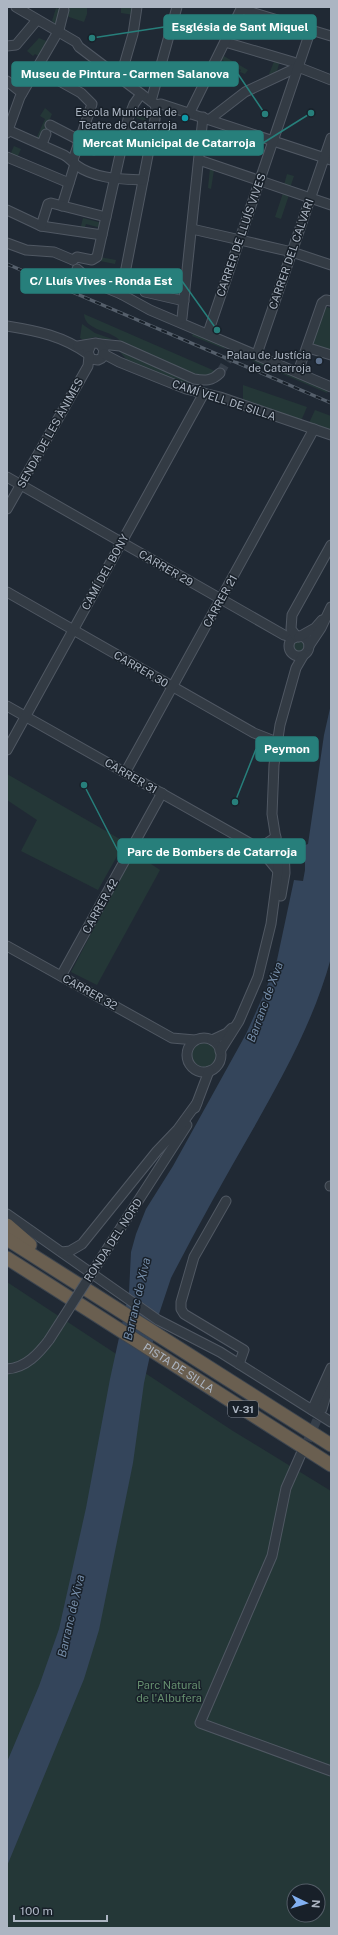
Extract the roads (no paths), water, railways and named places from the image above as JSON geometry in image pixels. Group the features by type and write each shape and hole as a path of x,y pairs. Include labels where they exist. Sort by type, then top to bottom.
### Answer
{"highway":[{"path":"7,1225 23,1240 38,1250 50,1265"},
{"name":"PISTA DE SILLA","path":"7,1239 331,1445"},
{"name":"PISTA DE SILLA","path":"7,1258 50,1287 331,1465"},
{"path":"7,1266 22,1275 50,1287"}],"street":[{"path":"16,7 37,20 59,30 76,42 78,47 153,103 207,118 328,158"},
{"path":"120,78 132,39 137,7"},
{"path":"121,294 155,119 153,103 177,7"},
{"path":"189,114 240,10 245,8 268,11 331,36"},
{"path":"64,10 59,30 22,93 8,132 42,144 96,174 115,179 143,180"},
{"path":"7,46 16,45 37,20"},
{"name":"CARRER DE LLUÍS VIVES","path":"209,330 311,29"},
{"path":"225,42 293,62 298,67 331,80"},
{"path":"182,318 199,160 207,118 245,92 298,67"},
{"path":"38,68 81,92 91,102 91,109 79,142 62,206"},
{"path":"7,82 22,93"},
{"path":"82,265 97,257 128,118 134,104 141,94"},
{"path":"50,125 94,150"},
{"path":"42,144 46,134"},
{"name":"CARRER DEL CALVARI","path":"258,351 310,198 328,158 331,138"},
{"path":"7,157 69,184"},
{"path":"199,160 331,206"},
{"path":"41,226 49,204 106,217"},
{"path":"7,210 41,226 102,235"},
{"path":"192,229 292,252 331,265"},
{"path":"7,243 26,250 54,252 73,260 77,257 92,282 121,294 150,310 331,387"},
{"path":"145,292 184,301"},
{"path":"121,294 182,318 331,382"},
{"path":"299,369 322,303 326,300 331,300"},
{"name":"CAMÍ VELL DE SILLA","path":"7,326 40,331 78,346 100,351 119,362 186,388 331,435"},
{"path":"223,341 231,352 245,351"},
{"name":"CAMÍ VELL DE SILLA","path":"78,346 89,355"},
{"path":"100,351 120,346 123,349 194,379 204,381 211,380 220,373"},
{"name":"SENDA DE LES ÀNIMES","path":"7,509 88,366 88,349 100,351"},
{"path":"312,349 331,355"},
{"name":"CAMÍ DEL BONY","path":"7,750 204,393"},
{"name":"CARRER 21","path":"125,773 222,600 314,429"},
{"name":"CARRER 29","path":"7,478 282,634 295,639"},
{"path":"282,634 331,546"},
{"name":"CARRER 30","path":"7,592 254,733 277,742"},
{"path":"292,615 291,629 295,639 291,651 299,655 308,652 309,646 321,628 329,611"},
{"path":"295,639 315,628 329,611"},
{"path":"295,639 305,638 309,646"},
{"path":"220,1051 239,1021 258,977 271,924 278,870 276,837 272,814 274,765 280,725 299,655"},
{"name":"CARRER 31","path":"7,706 254,846 264,854 278,870"},
{"name":"CARRER 42","path":"61,976 162,794"},
{"path":"271,924 278,910 285,873 284,851 273,796"},
{"path":"254,846 267,843 276,837"},
{"name":"CARRER 32","path":"7,946 172,1038 187,1054"},
{"path":"212,1040 228,1033 239,1021"},
{"name":"CARRER 32","path":"172,1038 195,1040"},
{"path":"204,1038 212,1040 219,1047 220,1061 209,1071 204,1072 195,1069 188,1060 187,1054 191,1044 195,1040 204,1038"},
{"name":"RONDA DEL NORD","path":"195,1069 200,1092"},
{"name":"RONDA DEL NORD","path":"7,1369 19,1366 31,1360 50,1340 108,1246 183,1131 197,1103 209,1071"},
{"path":"62,1252 70,1251 82,1244 157,1151 178,1129 197,1103"},
{"path":"226,1201 194,1257 181,1302 181,1309 184,1314 244,1350 239,1364"},
{"path":"7,1214 158,1320 220,1352 331,1422"},
{"path":"312,1410 331,1368"},
{"path":"326,1408 330,1381"},
{"path":"301,1454 286,1488 272,1556 200,1724 331,1771"}],"water":[{"name":"Barranc de Xiva","path":"331,704 331,958 316,1003 287,1067 171,1278 159,1314 144,1383 133,1463 99,1630 84,1679 7,1866 7,1762 39,1686 59,1629 86,1508 110,1379 129,1292 131,1252 136,1234 146,1209 173,1166 246,1034 277,960 294,880 303,881 305,870 305,845 308,844 324,735"}],"tunnel":[{"path":"220,373 229,358 234,353"},
{"path":"302,1453 322,1409"}],"railway":[{"path":"7,264 331,403"}],"place":[{"name":"Església de Sant Miquel","path":"92,38"},
{"name":"Mercat Municipal de Catarroja","path":"311,113"},
{"name":"Museu de Pintura - Carmen Salanova","path":"265,114"},
{"name":"Escola Municipal de Teatre de Catarroja","path":"185,118"},
{"name":"C/ Lluís Vives - Ronda Est","path":"217,330"},
{"name":"Palau de Justícia de Catarroja","path":"319,361"},
{"name":"Parc de Bombers de Catarroja","path":"84,785"},
{"name":"Peymon","path":"235,802"}],"park label":[{"name":"Parc Natural de l'Albufera","path":"169,1691"}]}
